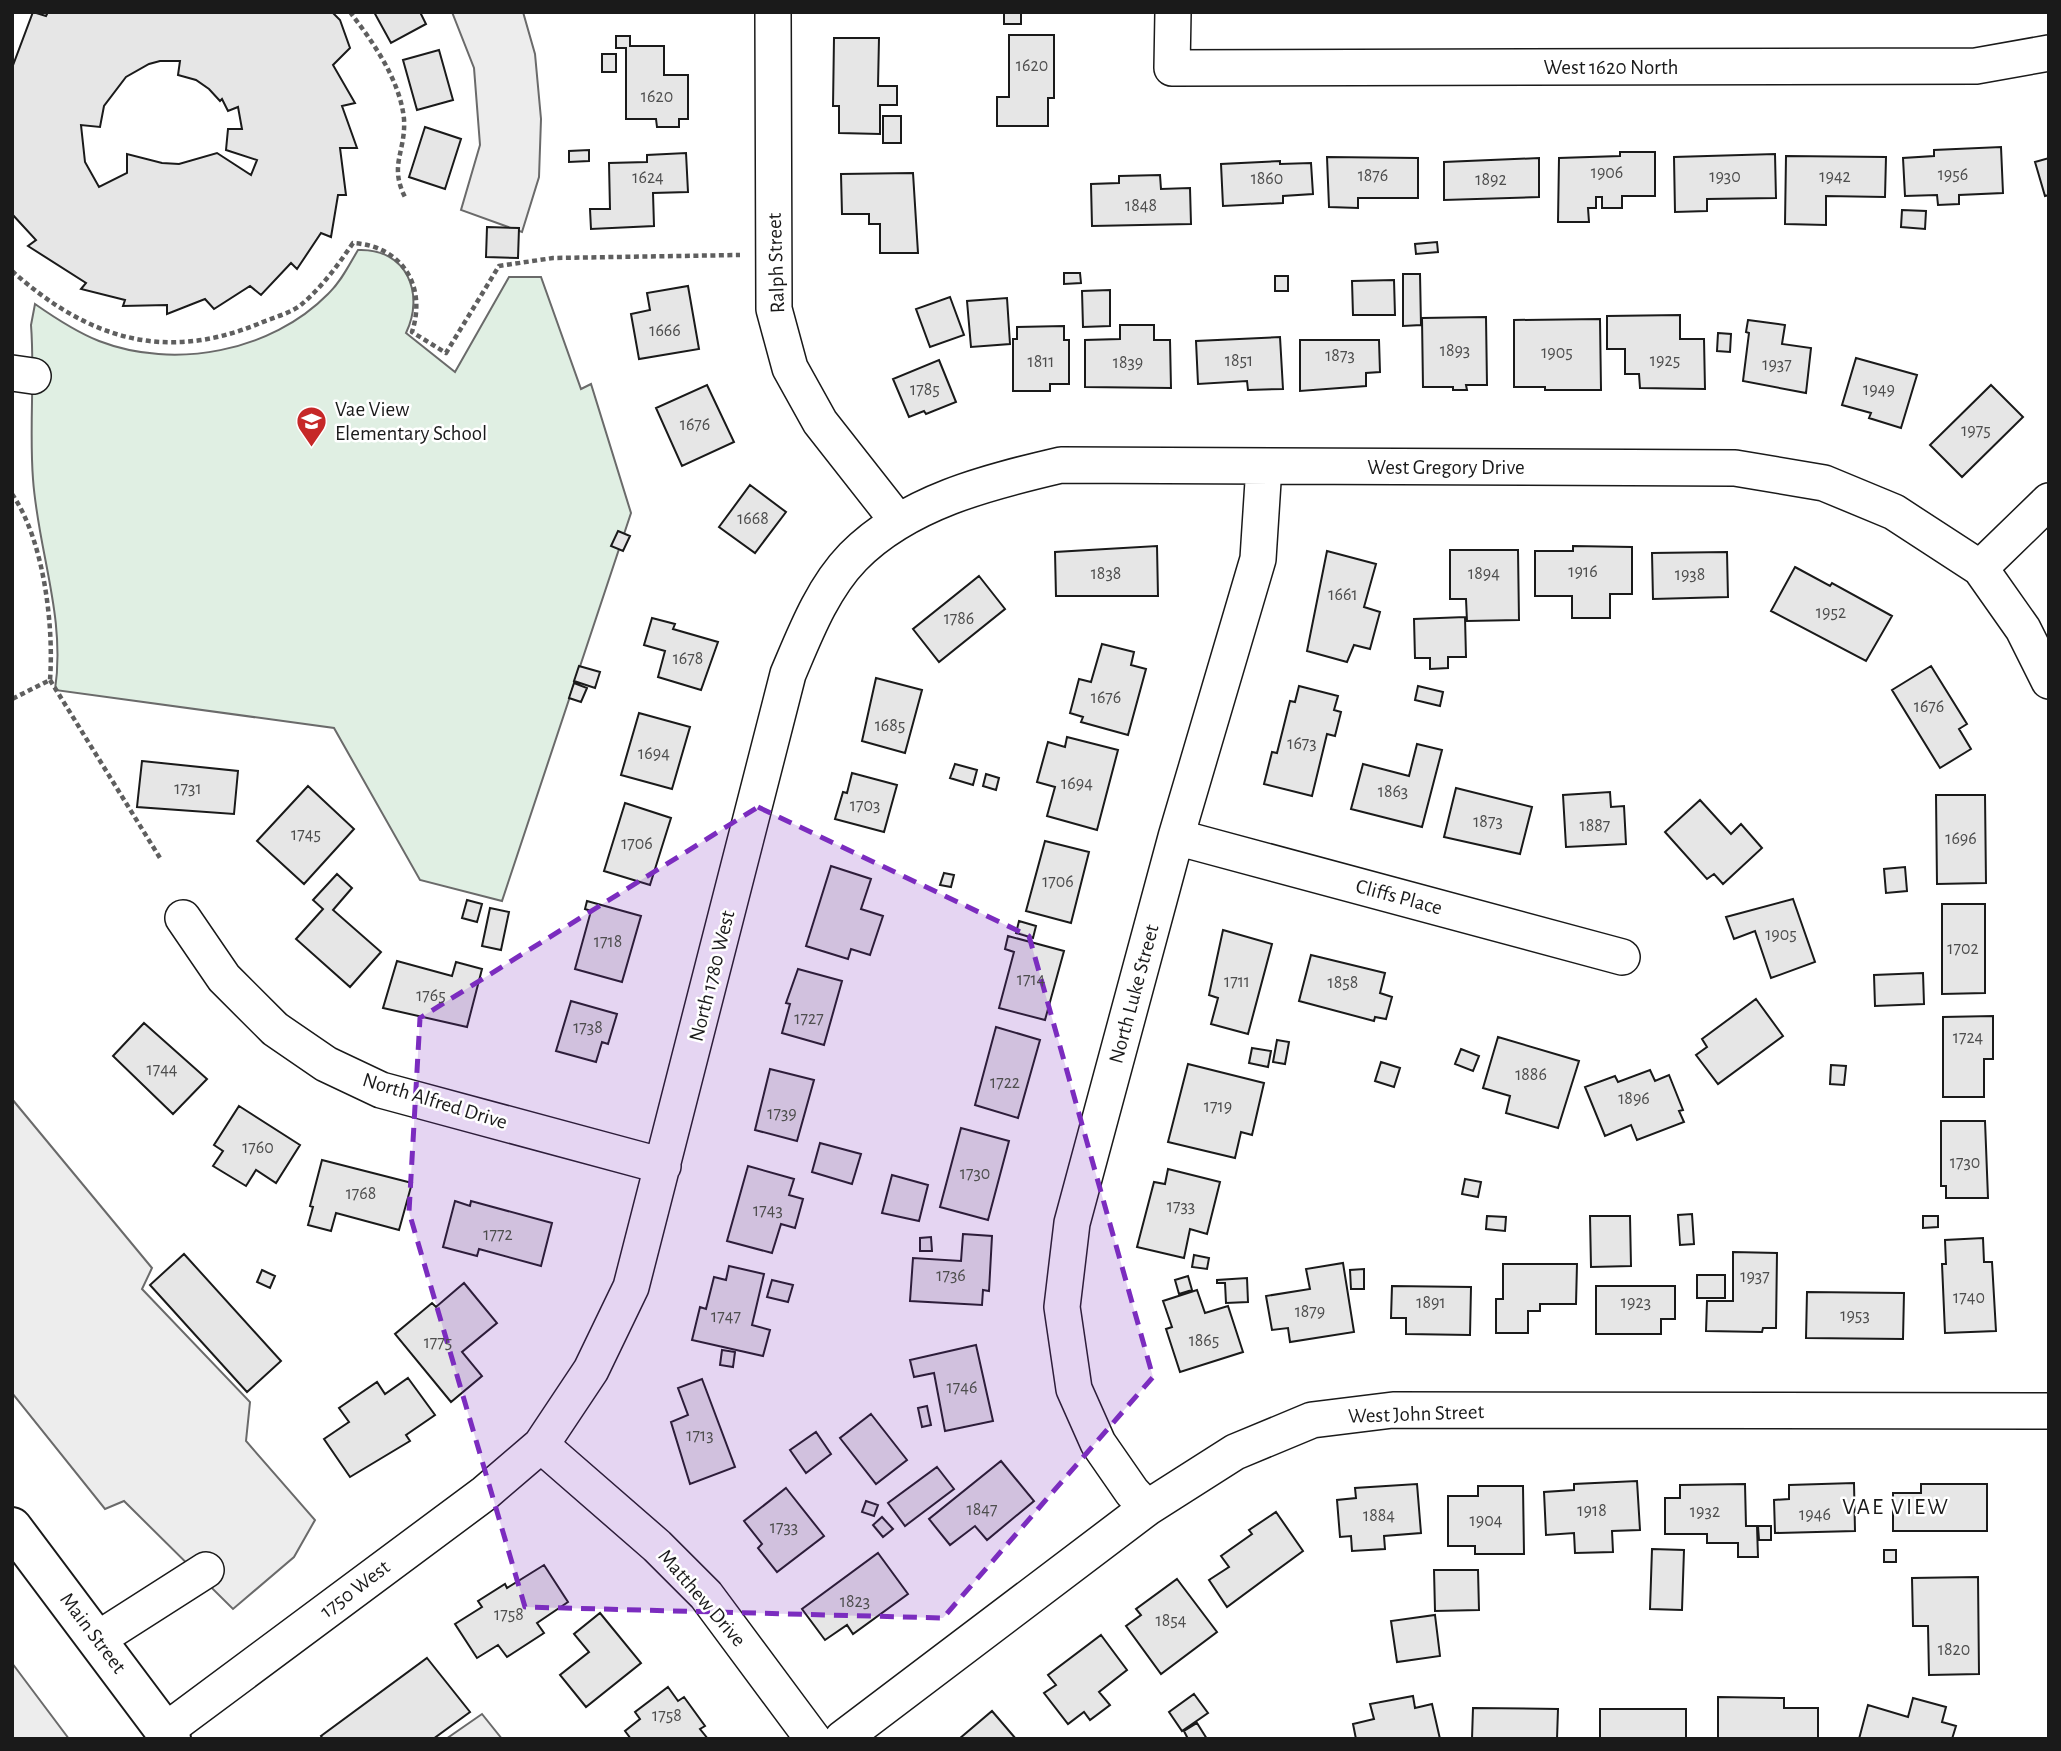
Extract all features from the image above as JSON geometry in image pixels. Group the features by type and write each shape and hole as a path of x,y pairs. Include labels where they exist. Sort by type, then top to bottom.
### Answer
{"main road":[{"name":"Main Street","path":"12,1527 168,1735"}],"street":[{"name":"Ralph Street","path":"773,12 774,309 790,368 820,422 897,520"},
{"name":"West 1620 North","path":"1173,12 1172,68 1976,66 2049,53"},
{"name":"West Gregory Drive","path":"897,520 990,482 1061,466 1735,468 1824,483 1894,512 1980,568"},
{"name":"North Luke Street","path":"1147,1508 1132,1492 1098,1443 1074,1388 1062,1307 1072,1223 1177,837 1258,559 1264,466"},
{"path":"2049,501 1980,568 2023,629 2049,681"},
{"name":"North 1780 West","path":"541,1445 590,1370 631,1287 789,674 815,612 852,558 897,520"},
{"name":"Cliffs Place","path":"1177,837 1622,957"},
{"name":"North Alfred Drive","path":"184,918 225,978 275,1029 326,1064 382,1090 663,1166"},
{"name":"West John Street","path":"842,1739 1147,1508 1235,1452 1312,1420 1394,1410 2049,1411"},
{"name":"1750 West","path":"168,1735 485,1493 541,1445"},
{"name":"Matthew Drive","path":"541,1445 657,1546 706,1595 813,1739"},
{"path":"98,1639 206,1570"}],"path":[{"path":"349,12 375,47 398,93 404,120 401,151 395,169 406,199"},
{"path":"12,271 40,296 82,323 127,338 180,342 227,336 300,306 331,274 353,243 368,244 405,266 416,286 418,316 412,332 446,353 499,266 553,258 746,256"},
{"path":"12,494 38,555 52,653 50,680 160,858"},
{"path":"12,699 50,680"}],"highlighted area":[{"path":"758,807 1029,936 1153,1377 943,1618 525,1607 409,1212 420,1018"}],"green space":[{"path":"358,250 375,251 400,265 408,276 412,289 411,318 406,333 455,372 509,277 541,277 581,389 591,384 631,513 502,901 420,880 334,728 55,690 57,636 36,506 32,460 31,325 35,304 82,333 128,350 189,354 220,350 279,330 305,314 337,284"}],"shaded area":[{"path":"452,12 523,12 535,54 541,119 539,177 522,232 461,210 480,145 474,68"},
{"path":"12,1099 152,1268 142,1289 250,1402 246,1441 315,1520 294,1557 233,1609 124,1501 105,1509 12,1393"},
{"path":"12,1663 69,1739 12,1739"},
{"path":"482,1714 502,1739 446,1739"}],"building":[{"path":"33,12 46,16 48,12 332,12 340,20 350,48 333,65 355,103 342,106 357,148 340,148 346,195 338,195 331,237 321,233 297,269 291,263 261,295 250,286 214,309 205,299 167,314 167,305 123,306 125,300 81,289 86,283 28,246 36,240 12,214 12,68","holes":["180,61 178,75 196,80 209,89 220,101 222,99 228,111 238,107 242,129 228,129 226,150 257,160 251,175 217,153 179,164 162,163 127,154 127,173 99,187 85,162 81,125 100,127 104,106 126,77 149,64"]},
{"path":"374,12 420,12 426,24 391,43"},
{"path":"1004,12 1021,12 1021,24 1004,24"},
{"path":"1009,35 1054,35 1054,98 1048,98 1048,126 997,126 997,97 1009,97"},
{"path":"616,36 630,36 630,46 664,46 664,75 688,75 688,119 679,119 679,127 657,127 656,119 626,119 626,48 616,48"},
{"path":"834,38 879,38 878,86 897,86 897,105 880,105 880,134 839,133 839,106 833,106"},
{"path":"439,50 453,100 417,110 403,60"},
{"path":"602,54 616,54 616,72 602,72"},
{"path":"883,116 901,116 901,143 883,143"},
{"path":"425,127 461,139 445,189 409,177"},
{"path":"2001,147 2003,193 1959,195 1959,204 1938,205 1937,195 1905,196 1903,158 1934,156 1934,150"},
{"path":"589,150 589,161 569,162 569,151"},
{"path":"1620,152 1655,152 1655,196 1622,196 1622,208 1602,208 1602,197 1596,197 1596,208 1588,208 1589,222 1558,222 1559,158 1620,156"},
{"path":"686,153 688,192 653,193 654,226 591,229 590,209 610,209 609,163 647,162 647,155"},
{"path":"1775,154 1776,198 1707,199 1707,211 1675,212 1674,157"},
{"path":"1786,156 1886,157 1885,197 1826,196 1826,225 1785,224"},
{"path":"1327,157 1418,158 1418,198 1358,198 1358,208 1329,207"},
{"path":"1539,158 1539,197 1444,200 1444,162"},
{"path":"2049,158 2049,195 2045,196 2035,162"},
{"path":"1280,161 1280,164 1311,163 1313,194 1283,196 1283,203 1223,206 1221,164"},
{"path":"913,173 918,253 880,253 880,224 869,224 869,214 842,214 841,174"},
{"path":"1160,175 1161,189 1190,188 1191,224 1092,226 1091,184 1119,183 1119,176"},
{"path":"1902,210 1926,211 1925,229 1901,227"},
{"path":"487,227 519,228 518,258 486,257"},
{"path":"1437,242 1438,252 1416,254 1415,244"},
{"path":"1064,273 1080,273 1081,283 1064,284"},
{"path":"1403,274 1420,274 1421,325 1403,326"},
{"path":"1275,276 1288,276 1288,291 1275,291"},
{"path":"1394,280 1395,315 1353,315 1352,281"},
{"path":"688,286 699,349 639,359 631,314 650,310 647,293"},
{"path":"1110,290 1110,326 1083,327 1082,291"},
{"path":"950,297 964,335 930,347 916,309"},
{"path":"1007,298 1010,344 971,347 967,301"},
{"path":"1680,315 1680,339 1704,339 1705,389 1640,388 1639,374 1625,374 1625,349 1607,349 1607,316"},
{"path":"1486,317 1487,385 1466,385 1467,390 1423,387 1422,318"},
{"path":"1600,319 1601,390 1514,387 1514,320"},
{"path":"1748,320 1785,325 1782,344 1811,348 1806,393 1743,381"},
{"path":"1120,325 1154,325 1154,340 1170,340 1171,388 1085,387 1085,340 1120,339"},
{"path":"1064,326 1064,340 1069,340 1069,384 1050,384 1050,391 1013,391 1013,339 1017,339 1017,327"},
{"path":"1718,333 1731,334 1730,352 1717,351"},
{"path":"1280,337 1283,389 1248,390 1247,381 1198,384 1196,341"},
{"path":"1300,340 1379,340 1380,372 1366,373 1366,386 1300,391"},
{"path":"1856,358 1917,375 1901,428 1869,418 1871,413 1842,405"},
{"path":"939,360 956,402 926,414 924,411 909,417 893,379"},
{"path":"707,385 734,442 682,466 656,408"},
{"path":"1991,385 2023,417 1962,477 1930,445"},
{"path":"750,485 786,512 755,553 719,527"},
{"path":"618,531 630,536 623,551 611,546"},
{"path":"1157,546 1158,596 1056,596 1055,552"},
{"path":"1573,546 1632,547 1632,594 1610,594 1610,618 1572,618 1572,596 1535,596 1535,551 1573,551"},
{"path":"1450,550 1518,550 1519,620 1467,621 1466,599 1450,599"},
{"path":"1327,551 1376,564 1364,607 1380,612 1370,649 1354,645 1347,662 1307,651"},
{"path":"1727,552 1728,597 1653,599 1652,553"},
{"path":"1795,567 1830,586 1832,583 1892,616 1866,661 1771,611"},
{"path":"979,576 1005,609 939,662 913,629"},
{"path":"1465,617 1466,657 1448,657 1448,668 1430,669 1430,658 1415,658 1414,619"},
{"path":"652,618 675,624 673,629 718,642 701,690 658,677 665,651 644,645"},
{"path":"1102,644 1134,652 1131,665 1146,669 1128,735 1081,722 1083,717 1070,713 1079,679 1091,682"},
{"path":"579,666 600,672 595,688 574,681"},
{"path":"1931,666 1967,724 1959,729 1971,749 1940,768 1892,690"},
{"path":"876,678 922,690 905,753 862,741"},
{"path":"574,683 587,688 581,702 569,698"},
{"path":"1299,686 1338,696 1334,710 1341,712 1335,736 1327,734 1312,796 1264,784 1272,752 1277,753 1290,701 1295,702"},
{"path":"1418,686 1443,692 1440,706 1415,700"},
{"path":"639,713 690,727 672,789 621,775"},
{"path":"1067,737 1118,750 1097,830 1047,816 1055,787 1037,782 1048,742 1065,747"},
{"path":"1417,744 1442,750 1422,827 1351,809 1363,764 1409,776"},
{"path":"142,761 238,771 234,814 137,807"},
{"path":"955,764 977,770 973,785 950,778"},
{"path":"852,773 897,785 884,832 835,819 843,792 847,793"},
{"path":"986,774 999,778 996,790 983,786"},
{"path":"308,786 354,829 304,884 257,841"},
{"path":"1456,788 1532,807 1520,854 1444,837"},
{"path":"1610,792 1611,807 1624,806 1626,844 1566,847 1563,795"},
{"path":"1936,795 1985,795 1986,883 1937,884"},
{"path":"1700,800 1731,834 1741,824 1762,848 1723,884 1714,874 1707,879 1665,832"},
{"path":"625,803 671,818 650,885 604,871"},
{"path":"1045,841 1089,852 1071,923 1026,911"},
{"path":"831,866 871,879 861,909 883,916 870,955 851,949 848,959 806,946"},
{"path":"1905,867 1907,891 1886,893 1884,869"},
{"path":"944,873 954,875 951,887 940,885"},
{"path":"337,874 352,888 333,910 381,952 350,987 296,939 323,909 313,900"},
{"path":"1793,899 1815,962 1771,978 1755,931 1734,939 1726,917"},
{"path":"467,900 482,904 477,922 462,918"},
{"path":"587,901 641,916 622,982 575,969 591,911 585,909"},
{"path":"1942,904 1985,904 1985,993 1942,994"},
{"path":"490,908 509,912 501,950 482,946"},
{"path":"1019,921 1036,926 1033,938 1016,933"},
{"path":"1223,930 1272,944 1248,1034 1211,1024 1218,998 1209,995"},
{"path":"1008,936 1064,951 1045,1020 999,1008 1014,952 1005,949"},
{"path":"1311,955 1385,973 1380,993 1392,997 1386,1019 1375,1017 1374,1021 1299,1001"},
{"path":"397,961 452,976 456,962 482,969 467,1027 383,1008"},
{"path":"798,969 842,981 824,1045 782,1033 790,1004 786,1003"},
{"path":"1923,973 1924,1004 1875,1006 1874,975"},
{"path":"1756,999 1783,1036 1718,1084 1696,1055 1707,1047 1702,1039"},
{"path":"571,1001 617,1014 608,1044 602,1042 596,1062 556,1051"},
{"path":"1993,1016 1993,1059 1984,1059 1984,1097 1943,1097 1943,1017"},
{"path":"144,1023 207,1079 173,1114 113,1056"},
{"path":"996,1027 1040,1040 1018,1118 975,1105"},
{"path":"1498,1037 1579,1061 1558,1128 1506,1113 1510,1096 1483,1088"},
{"path":"1277,1040 1289,1042 1285,1064 1273,1062"},
{"path":"1252,1048 1271,1051 1268,1067 1249,1063"},
{"path":"1461,1049 1479,1056 1473,1071 1455,1064"},
{"path":"1381,1062 1400,1068 1394,1087 1375,1081"},
{"path":"1188,1064 1264,1083 1252,1135 1241,1132 1235,1158 1168,1142"},
{"path":"1831,1065 1846,1066 1844,1085 1830,1084"},
{"path":"770,1069 814,1080 797,1141 755,1130"},
{"path":"1650,1070 1655,1081 1669,1075 1683,1110 1679,1111 1684,1122 1637,1140 1631,1125 1605,1136 1585,1087 1615,1076 1618,1082"},
{"path":"239,1106 300,1145 276,1183 256,1170 246,1186 213,1166 223,1151 214,1145"},
{"path":"1941,1121 1985,1121 1988,1198 1946,1198 1946,1186 1941,1186"},
{"path":"961,1128 1009,1141 988,1220 940,1207"},
{"path":"820,1143 861,1154 852,1184 812,1172"},
{"path":"322,1160 412,1183 399,1230 336,1213 331,1231 308,1225"},
{"path":"748,1166 794,1179 789,1195 803,1199 795,1228 781,1224 772,1253 727,1241"},
{"path":"1168,1169 1220,1182 1207,1234 1190,1229 1184,1258 1137,1247 1154,1182 1165,1184"},
{"path":"892,1175 928,1185 919,1221 882,1213"},
{"path":"1465,1179 1481,1182 1478,1197 1462,1194"},
{"path":"455,1201 470,1206 471,1201 552,1223 541,1266 479,1249 477,1256 443,1247"},
{"path":"1692,1214 1694,1244 1680,1245 1678,1215"},
{"path":"1487,1216 1506,1217 1505,1231 1486,1229"},
{"path":"1590,1216 1630,1216 1631,1266 1591,1267"},
{"path":"1923,1216 1938,1216 1938,1227 1923,1228"},
{"path":"963,1234 992,1236 989,1291 983,1290 982,1305 910,1301 913,1258 961,1261"},
{"path":"931,1237 932,1251 920,1251 920,1238"},
{"path":"1983,1238 1984,1262 1992,1262 1996,1331 1945,1333 1942,1264 1946,1264 1945,1240"},
{"path":"1733,1252 1777,1253 1776,1328 1763,1328 1762,1332 1706,1331 1707,1301 1733,1301"},
{"path":"184,1254 281,1361 247,1392 150,1285"},
{"path":"1194,1255 1209,1258 1207,1269 1192,1267"},
{"path":"1343,1263 1354,1332 1290,1342 1288,1328 1272,1330 1266,1296 1310,1289 1306,1269"},
{"path":"1503,1264 1577,1264 1576,1304 1540,1304 1540,1311 1528,1311 1528,1333 1496,1333 1496,1299 1503,1299"},
{"path":"729,1266 764,1274 752,1325 770,1330 763,1356 692,1340 700,1307 706,1309 714,1277 726,1280"},
{"path":"1364,1269 1364,1289 1351,1289 1350,1270"},
{"path":"262,1270 275,1276 270,1288 257,1282"},
{"path":"1697,1275 1725,1275 1725,1298 1697,1298"},
{"path":"1188,1276 1192,1290 1179,1294 1175,1280"},
{"path":"1247,1278 1248,1302 1226,1303 1225,1283 1217,1283 1217,1280"},
{"path":"772,1280 793,1285 788,1302 767,1297"},
{"path":"464,1283 497,1323 462,1352 482,1376 451,1402 395,1334 432,1303 436,1307"},
{"path":"1392,1286 1471,1287 1470,1335 1406,1334 1406,1318 1391,1318"},
{"path":"1596,1286 1675,1286 1675,1319 1661,1319 1661,1334 1596,1334"},
{"path":"1197,1290 1205,1313 1228,1306 1243,1352 1180,1372 1166,1329 1172,1327 1163,1301"},
{"path":"1807,1292 1904,1293 1903,1339 1806,1338"},
{"path":"976,1345 993,1421 945,1431 934,1373 914,1377 910,1360"},
{"path":"722,1350 735,1352 733,1367 720,1365"},
{"path":"408,1378 435,1415 406,1435 410,1441 350,1477 324,1439 349,1422 339,1408 377,1382 385,1394"},
{"path":"702,1379 735,1467 690,1484 671,1422 688,1415 678,1388"},
{"path":"927,1406 931,1425 922,1427 918,1408"},
{"path":"871,1414 907,1460 876,1484 840,1438"},
{"path":"816,1432 831,1454 806,1473 790,1450"},
{"path":"1001,1461 1034,1501 987,1540 975,1526 950,1545 929,1519"},
{"path":"937,1467 954,1489 905,1526 888,1503"},
{"path":"1637,1481 1640,1530 1612,1531 1613,1552 1575,1553 1574,1533 1546,1535 1544,1492 1574,1490 1574,1484"},
{"path":"1854,1483 1855,1531 1775,1533 1774,1500 1789,1499 1789,1485"},
{"path":"1417,1484 1421,1533 1384,1536 1385,1549 1352,1551 1351,1536 1340,1537 1337,1500 1356,1498 1355,1488"},
{"path":"1745,1484 1746,1526 1757,1526 1758,1557 1738,1557 1738,1543 1707,1543 1707,1534 1665,1534 1665,1498 1680,1498 1680,1485"},
{"path":"1921,1484 1987,1484 1987,1531 1893,1531 1893,1493 1921,1493"},
{"path":"1478,1486 1523,1486 1524,1554 1475,1554 1475,1546 1448,1546 1448,1496 1478,1496"},
{"path":"786,1488 824,1536 777,1572 758,1548 762,1544 744,1521"},
{"path":"866,1501 878,1505 874,1516 862,1512"},
{"path":"1276,1512 1303,1551 1227,1607 1209,1580 1229,1567 1221,1556 1252,1534 1249,1530"},
{"path":"882,1517 893,1529 883,1537 873,1525"},
{"path":"1758,1526 1771,1526 1771,1540 1759,1540"},
{"path":"1652,1549 1684,1550 1682,1610 1650,1609"},
{"path":"1884,1550 1896,1550 1896,1562 1884,1562"},
{"path":"878,1553 908,1594 853,1634 847,1625 825,1640 802,1609"},
{"path":"544,1565 568,1602 537,1623 544,1633 507,1657 498,1645 477,1658 455,1624 482,1607 478,1601 505,1584 507,1588"},
{"path":"1434,1570 1478,1570 1479,1610 1435,1611"},
{"path":"1978,1577 1979,1674 1929,1675 1928,1626 1913,1626 1912,1578"},
{"path":"1177,1579 1217,1632 1161,1674 1126,1626 1141,1615 1136,1609"},
{"path":"600,1613 641,1663 586,1707 560,1675 589,1652 574,1634"},
{"path":"1435,1615 1440,1656 1397,1662 1391,1621"},
{"path":"1101,1635 1127,1670 1099,1692 1110,1705 1090,1720 1084,1712 1068,1724 1044,1693 1056,1685 1048,1675"},
{"path":"427,1658 470,1712 433,1739 323,1739 321,1736"},
{"path":"668,1687 678,1701 684,1697 705,1726 700,1729 708,1739 631,1739 625,1731 640,1719 635,1712"},
{"path":"1194,1694 1208,1713 1182,1731 1169,1712"},
{"path":"1413,1696 1415,1708 1432,1704 1440,1739 1356,1739 1353,1724 1374,1719 1370,1704"},
{"path":"1718,1697 1784,1698 1784,1708 1818,1708 1818,1739 1718,1739"},
{"path":"1913,1698 1946,1707 1942,1722 1956,1726 1952,1739 1859,1739 1868,1705 1908,1717"},
{"path":"1473,1708 1558,1709 1557,1739 1472,1739"},
{"path":"1600,1709 1686,1709 1686,1739 1600,1739"},
{"path":"992,1711 1016,1739 959,1739"},
{"path":"1197,1723 1207,1739 1188,1739 1184,1731"}],"place":[{"name":"Vae View Elementary School","path":"312,448"}],"district":[{"name":"VAE VIEW","path":"1896,1507"}]}
